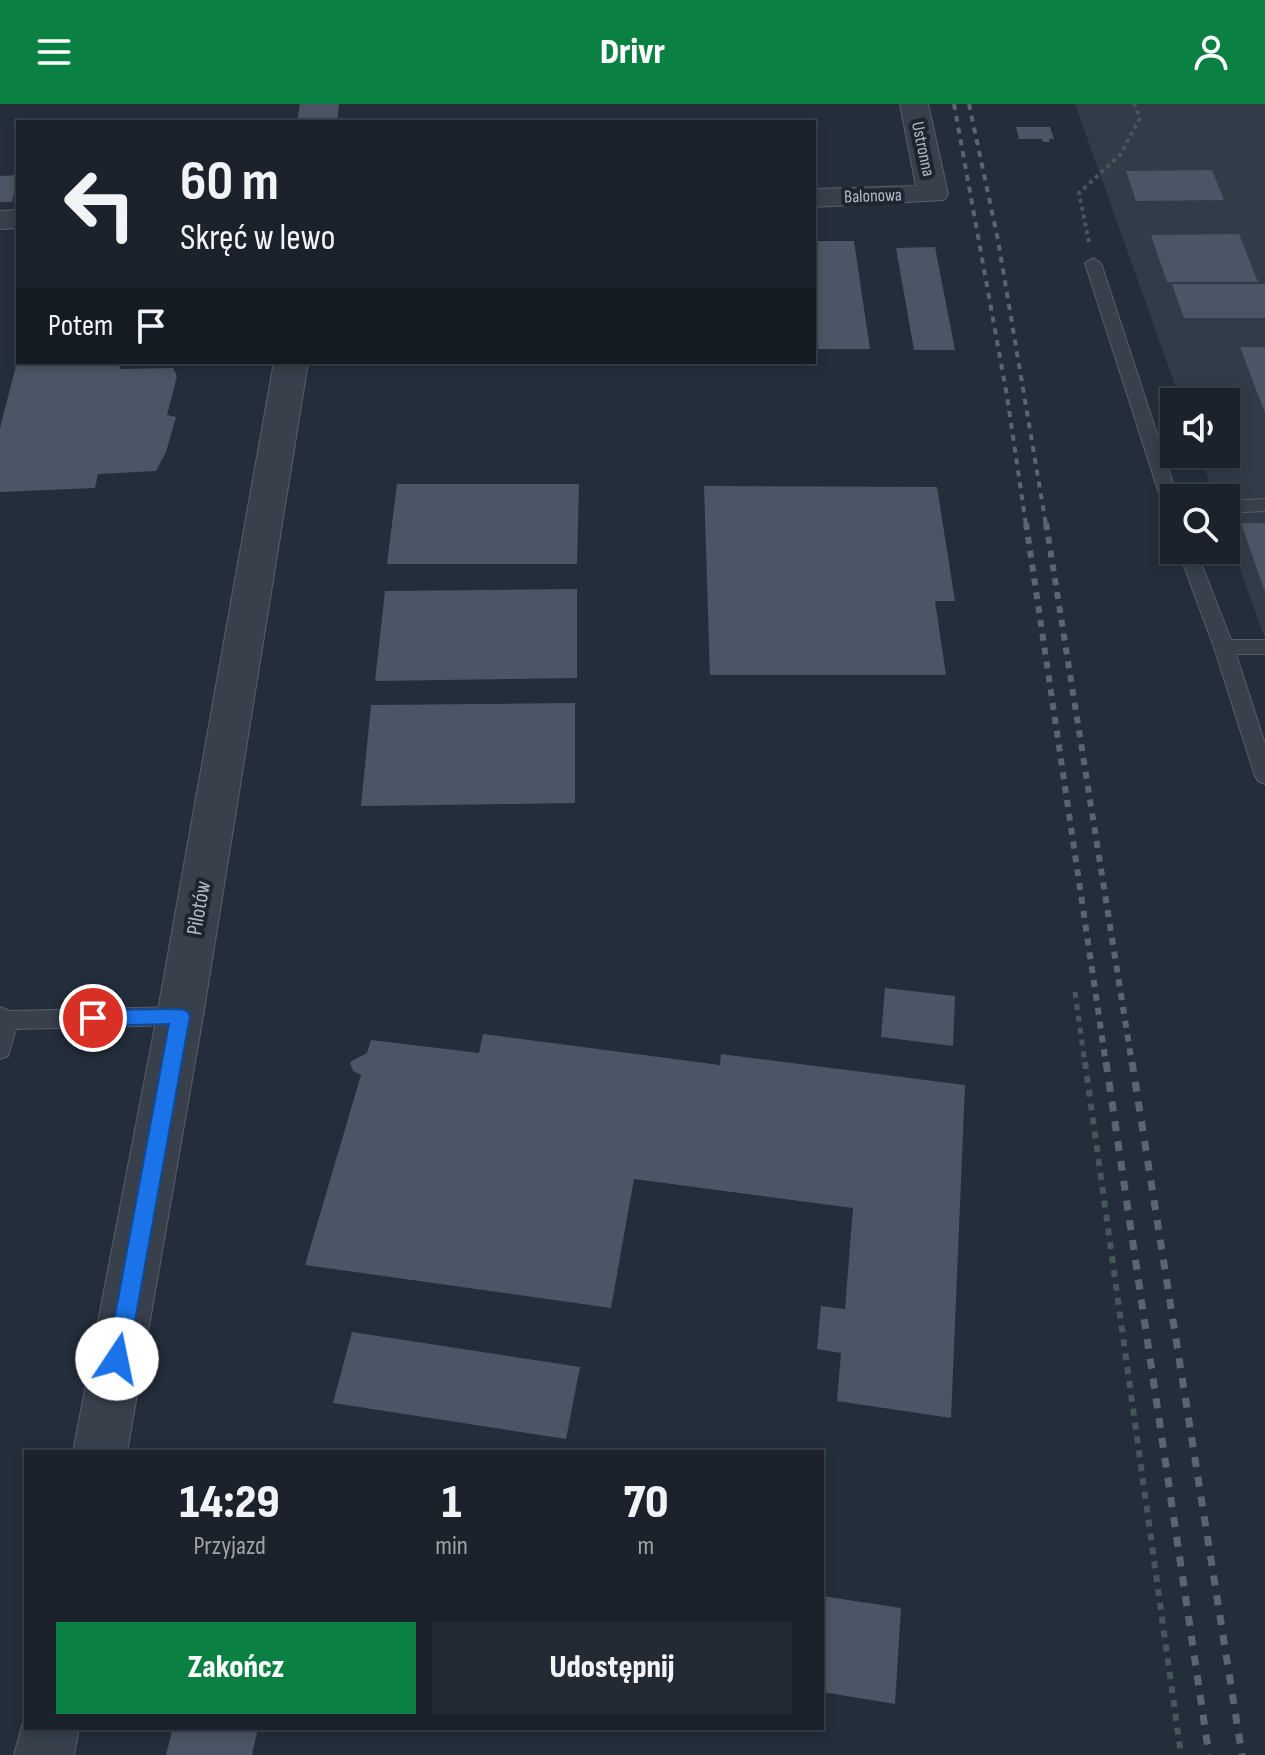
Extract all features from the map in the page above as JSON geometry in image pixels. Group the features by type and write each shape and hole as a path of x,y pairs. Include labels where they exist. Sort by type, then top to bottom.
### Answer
{"street":[{"name":"Ustronna","path":"914,104 933,194"},
{"name":"Balonowa","path":"816,198 933,194"},
{"name":"Pilotów","path":"100,1450 180,1016 291,364"},
{"path":"44,1755 49,1730"}],"lane":[{"path":"1093,263 1165,484"},
{"path":"1240,506 1265,505"},
{"path":"1192,564 1224,647 1265,776"},
{"path":"1224,647 1265,647"},
{"path":"0,1049 3,1018 180,1016"}],"path":[{"path":"1093,263 1079,193 1120,155 1140,118 1134,104"},
{"path":"1075,992 1181,1755"}],"shaded area":[{"path":"1075,104 1265,104 1265,639 1238,564 1240,484 1210,484 1204,468 1240,468 1240,388 1176,388"}],"building":[{"path":"300,104 339,104 337,120 297,120"},
{"path":"1016,127 1050,127 1054,139 1043,142 1042,139 1019,139"},
{"path":"1212,170 1224,200 1136,201 1126,171"},
{"path":"16,175 12,202 0,202 0,176"},
{"path":"1239,234 1258,282 1167,282 1151,235"},
{"path":"816,241 854,241 870,349 816,349"},
{"path":"935,247 955,350 914,350 896,248"},
{"path":"1172,284 1265,284 1265,318 1184,318"},
{"path":"1240,347 1265,347 1265,413"},
{"path":"16,364 120,364 119,369 173,368 177,376 167,415 176,417 166,452 156,471 98,474 95,488 0,492 0,428"},
{"path":"397,484 579,484 577,564 387,564"},
{"path":"704,486 937,487 955,601 935,601 946,675 710,675"},
{"path":"1241,523 1265,523 1265,592"},
{"path":"577,589 577,678 375,681 385,591"},
{"path":"575,703 575,803 361,806 371,705"},
{"path":"885,988 955,996 953,1046 881,1037"},
{"path":"483,1034 720,1065 721,1054 965,1085 951,1418 837,1401 841,1353 817,1349 821,1306 845,1309 853,1208 634,1179 611,1308 305,1265 361,1075 353,1071 350,1062 367,1053 371,1040 479,1053"},
{"path":"352,1332 580,1367 566,1439 333,1403"},
{"path":"824,1596 901,1608 895,1704 824,1692"},
{"path":"172,1730 258,1730 252,1755 166,1755"}],"railway":[{"path":"954,104 1007,396 1026,525"},
{"path":"969,104 998,240 1046,525"},
{"path":"1026,523 1106,1064"},
{"path":"1046,523 1132,1064"},
{"path":"1106,1062 1209,1755"},
{"path":"1132,1062 1242,1755"}],"route":[{"path":"93,1018 180,1016 117,1359"}]}
